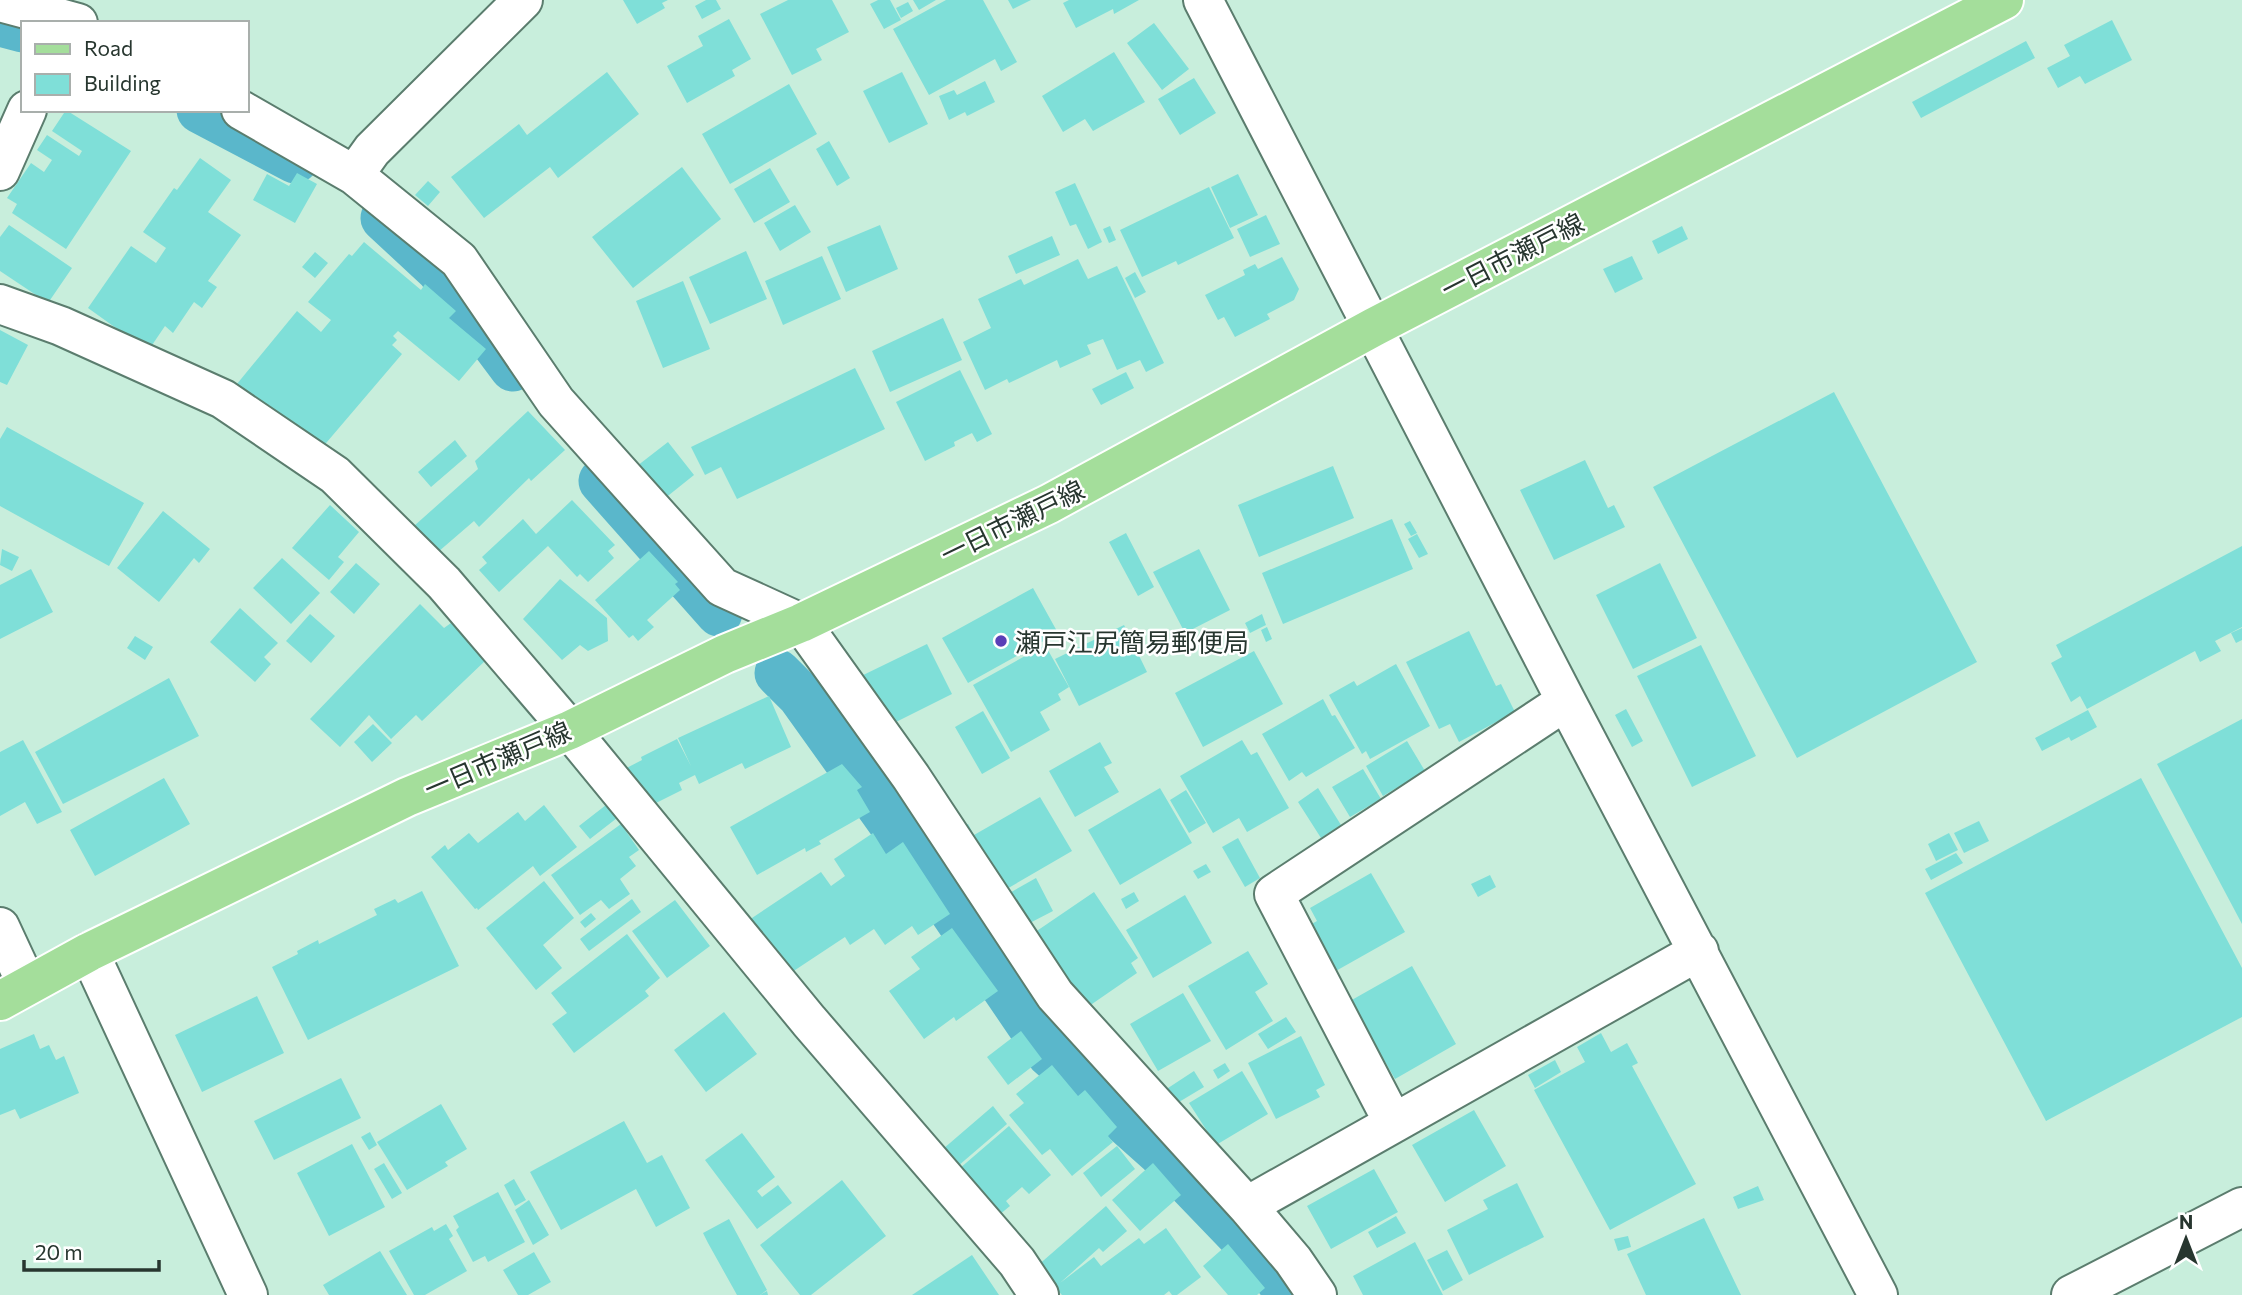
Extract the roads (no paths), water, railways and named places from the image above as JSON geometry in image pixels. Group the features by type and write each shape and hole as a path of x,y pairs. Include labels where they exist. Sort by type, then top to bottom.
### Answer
{"main road":[{"name":"一日市瀬戸線","path":"14,993 89,952 407,796 570,730 725,654 802,623 1049,504 1374,327 2004,0"}],"street":[{"path":"354,175 372,150 523,0"},
{"path":"1203,0 1566,701 1878,1295"},
{"path":"0,2 73,16"},
{"path":"0,171 26,112"},
{"path":"244,112 354,175 459,260 556,402 722,587 802,623 911,777 1055,995 1247,1206 1293,1260 1317,1295"},
{"path":"0,304 61,327 223,400 335,475 444,583 570,730 809,1021 1017,1262 1039,1295"},
{"path":"1392,1122 1274,894 1566,701"},
{"path":"0,927 14,993"},
{"path":"1247,1206 1699,951"},
{"path":"89,952 248,1295"},
{"path":"2071,1295 2242,1208"}],"waterway":[{"path":"0,23 21,28"},
{"path":"204,112 295,160"},
{"path":"384,218 439,269 513,368"},
{"path":"602,481 719,613"},
{"path":"778,673 801,696 916,857 1050,1054 1160,1152 1264,1260 1290,1295"}],"place":[{"name":"瀬戸江尻簡易郵便局","path":"1001,641"}]}
